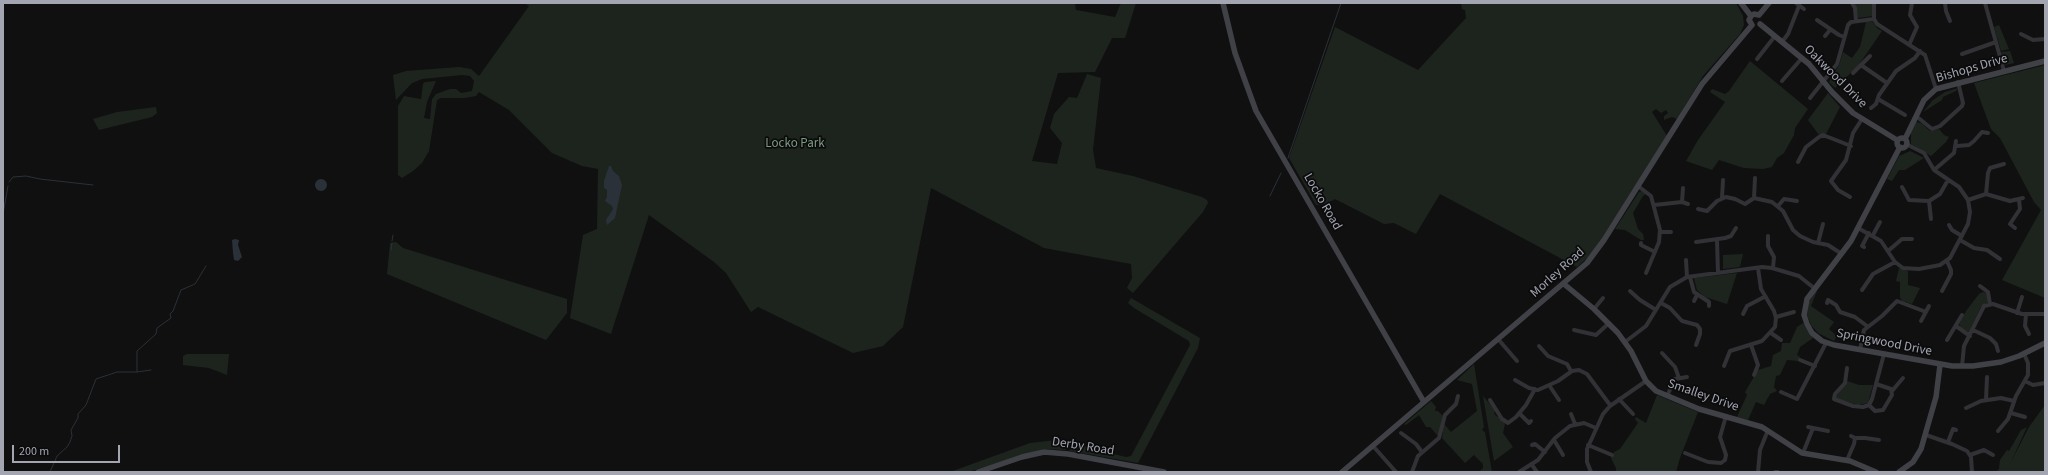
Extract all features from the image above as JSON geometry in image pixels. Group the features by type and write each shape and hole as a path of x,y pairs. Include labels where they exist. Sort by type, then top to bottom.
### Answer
{"street":[{"name":"Locko Road","path":"1223,3 1235,53 1256,111 1424,402"},
{"path":"1741,3 1751,16"},
{"path":"1759,15 1769,3"},
{"path":"1852,3 1856,21"},
{"path":"1874,3 1874,19 1877,24 1920,51 1928,61 1936,89"},
{"path":"1909,45 1917,27 1910,15 1912,3"},
{"path":"1945,3 1946,11 1950,20"},
{"path":"1985,3 2004,71"},
{"path":"1782,42 1788,34 1798,4 1804,9"},
{"path":"1751,16 1754,14 1759,15"},
{"path":"1751,16 1749,20 1752,25 1760,24 1761,20 1759,15"},
{"path":"1810,98 1837,64 1848,25 1856,21 1874,19"},
{"path":"1817,20 1830,30 1844,37"},
{"name":"Oakwood Drive","path":"1760,24 1802,58 1843,103 1862,119 1897,140"},
{"name":"Morley Road","path":"1342,472 1564,284 1593,256 1702,84 1752,25"},
{"path":"1825,36 1830,30"},
{"path":"2021,34 2033,40 2045,39"},
{"path":"1757,59 1775,36"},
{"path":"1962,54 1996,42"},
{"path":"1871,108 1876,104 1887,83 1896,71 1915,58 1920,51"},
{"path":"1853,73 1870,56"},
{"path":"1782,81 1802,58"},
{"name":"Bishops Drive","path":"1916,115 1924,100 1936,89 1958,82 2045,61"},
{"path":"1861,65 1887,83"},
{"path":"1858,228 1881,241 1895,262 1903,268 1910,270 1940,265 1947,261 1961,238 1970,219 1968,200 1962,190 1934,170 1921,152 1906,141 1902,138 1897,140 1896,143 1900,147 1904,147 1906,141 1916,115 1932,129 1940,126 1962,106 1963,102 1958,82"},
{"path":"1878,99 1905,115"},
{"path":"1850,197 1838,190 1831,181 1846,160 1851,146 1853,133 1862,119"},
{"path":"1934,170 1953,155 1956,143 1969,145 1982,132 1988,133"},
{"path":"1798,162 1806,147 1821,136 1851,146"},
{"name":"Springwood Drive","path":"1900,147 1843,254 1814,288 1805,304 1805,320 1812,333 1826,343 1940,365 1962,366 1994,363 2024,354 2045,343"},
{"path":"1986,194 1988,172 1990,168 2004,164"},
{"path":"1754,198 1755,178"},
{"path":"1722,198 1723,180"},
{"path":"1902,187 1909,200 1929,201 1940,194 1948,180"},
{"path":"1638,186 1649,193 1659,220 1660,232 1655,252 1646,273"},
{"path":"1682,202 1683,188"},
{"path":"1968,200 1986,194 2010,201 2021,199 2020,209 2010,224 2015,228"},
{"path":"1698,209 1707,211 1722,198 1732,198 1745,204 1754,198"},
{"path":"1754,198 1778,206 1785,214 1790,226 1797,234 1809,241 1828,245 1843,254"},
{"path":"1778,206 1784,199 1797,202"},
{"path":"1929,201 1931,219"},
{"path":"1654,205 1682,202 1688,204"},
{"path":"1864,247 1862,246 1880,222"},
{"path":"1818,243 1824,224"},
{"path":"1949,225 1952,230 1974,248 1987,250 2000,260"},
{"path":"1696,242 1717,240 1731,236 1736,228"},
{"path":"1660,232 1671,232"},
{"path":"1768,236 1768,246 1774,258 1773,268"},
{"path":"1888,251 1902,239 1912,239"},
{"path":"1717,240 1718,273"},
{"path":"1641,242 1641,245 1655,252"},
{"path":"1686,260 1692,287 1697,295 1709,302 1709,306"},
{"path":"1942,291 1952,271 1947,261"},
{"path":"1862,290 1873,274 1895,262"},
{"path":"1724,366 1730,351 1762,341 1775,327 1776,317 1774,311 1764,297 1758,268"},
{"path":"1624,342 1646,326 1670,287 1689,277 1758,268 1773,268 1799,276 1814,288"},
{"name":"Smalley Drive","path":"1564,284 1609,323 1624,342 1646,381 1656,391 1699,409 1768,430 1803,453 1847,460 1876,472"},
{"path":"1980,286 1988,292 1990,304"},
{"path":"1630,291 1640,300 1656,310"},
{"path":"1694,301 1697,295"},
{"path":"1743,314 1747,306 1764,297"},
{"path":"2017,313 2022,297"},
{"path":"1594,309 1603,298"},
{"path":"1827,303 1828,300 1836,305 1840,312 1855,318 1867,326"},
{"path":"1860,350 1863,333 1867,326 1882,316 1897,301 1926,312"},
{"path":"1661,303 1670,308 1682,321 1697,325 1700,329 1700,334 1696,345"},
{"path":"1990,304 2017,313 2045,314"},
{"path":"1962,366 1964,346 1982,309 1990,304"},
{"path":"1922,321 1929,306"},
{"path":"1776,317 1794,312"},
{"path":"2026,314 2025,326 2029,334"},
{"path":"1947,340 1962,315"},
{"path":"1574,330 1596,334 1609,323"},
{"path":"1956,326 1970,336"},
{"path":"1973,330 1990,338 1996,344 1998,351"},
{"path":"1771,333 1780,340"},
{"path":"1498,339 1517,361"},
{"path":"1781,392 1797,398 1826,343"},
{"path":"1751,345 1758,366 1754,375"},
{"path":"1539,346 1542,354 1565,362 1571,371"},
{"path":"1662,353 1675,367 1679,378"},
{"path":"1847,368 1845,383 1835,394 1834,399 1859,408 1869,405 1884,354"},
{"path":"1998,431 2004,429 2011,413 2014,401 2030,370 2024,354"},
{"path":"1800,360 1815,366"},
{"path":"1898,472 1906,469 1916,458 1926,435 1936,397 1940,365"},
{"path":"1515,380 1518,383 1535,389 1549,385 1571,371 1579,370 1587,374 1610,405"},
{"path":"1668,396 1672,383 1679,378 1687,377"},
{"path":"1986,377 1986,400"},
{"path":"1869,405 1875,411 1883,410 1892,391 1903,378"},
{"path":"1589,471 1586,454 1588,445 1610,405 1646,381"},
{"path":"2025,381 2033,385 2044,385"},
{"path":"1876,384 1892,391"},
{"path":"1549,385 1559,400"},
{"path":"1490,400 1505,422 1512,421 1531,398 1535,389"},
{"path":"1412,472 1415,461 1422,452 1439,438 1445,415 1459,403 1458,396"},
{"path":"1966,408 1986,400 2001,398 2014,401"},
{"path":"1619,399 1633,414"},
{"path":"1519,413 1529,423 1531,421"},
{"path":"2011,413 2025,417"},
{"path":"1571,414 1575,424"},
{"path":"1685,453 1708,462 1721,463 1725,460 1726,455 1720,437 1726,416"},
{"path":"1519,472 1532,465 1562,432 1575,424 1586,423 1596,428"},
{"path":"1808,427 1828,431"},
{"path":"1803,453 1813,428"},
{"path":"1948,442 1953,429 1956,430"},
{"path":"1758,472 1760,450 1768,430"},
{"path":"1401,433 1416,444 1422,452"},
{"path":"1926,435 1963,448 1970,455 1972,472"},
{"path":"1847,460 1853,448 1853,437 1879,440"},
{"path":"1554,440 1563,455"},
{"path":"1532,445 1535,444 1545,452"},
{"path":"1588,445 1612,455"},
{"path":"1373,446 1396,472"},
{"path":"1970,455 1984,450 1993,455"},
{"name":"Derby Road","path":"978,472 1027,455 1044,452 1069,454 1164,472"},
{"path":"1532,465 1537,472"}],"green space":[{"name":"Locko Park","path":"524,3 1075,3 1076,10 1115,17 1121,3 1136,3 1125,38 1112,38 1095,72 1058,73 1032,161 1057,164 1062,143 1050,128 1054,114 1069,97 1077,98 1087,74 1101,78 1093,150 1096,168 1133,176 1202,197 1207,200 1208,203 1203,212 1133,293 1127,288 1132,278 1131,264 1044,248 931,188 903,327 883,346 853,353 758,307 751,312 726,273 714,262 649,215 611,334 570,318 583,235 597,229 598,169 582,166 552,153 509,110 479,92 476,96 464,98 441,98 437,100 429,151 422,163 413,171 402,178 398,175 398,106 404,96 421,99 423,84 425,82 436,81 427,102 424,118 430,119 432,99 436,94 450,89 456,89 461,93 472,91 474,81 470,76 462,75 422,79 412,83 396,100 393,75 406,71 459,67 471,69 479,76 529,6"},
{"path":"1461,3 1736,3 1743,16 1744,25 1740,34 1703,76 1677,119 1672,117 1664,120 1664,116 1668,113 1666,110 1661,113 1656,109 1652,112 1667,136 1592,254 1577,267 1440,194 1416,234 1394,223 1384,224 1335,199 1326,204 1316,205 1289,158 1335,27 1418,70 1466,18 1465,10 1462,9"},
{"path":"1854,3 1872,3 1873,16 1858,18"},
{"path":"1866,22 1873,22 1877,28 1882,31 1858,66 1835,88 1829,82 1839,65 1843,52 1852,58 1860,47"},
{"path":"1999,25 2009,49 2001,51 1994,27"},
{"path":"2010,51 2014,63 2005,65 2001,52"},
{"path":"1750,61 1808,109 1795,128 1794,135 1784,153 1777,158 1772,167 1763,169 1744,168 1719,160 1712,170 1686,161 1698,140 1725,102 1710,92 1712,89 1725,94 1729,91"},
{"path":"2045,65 2045,298 2002,280 2041,210 2034,202 2000,138 1991,129 1974,83"},
{"path":"1958,88 1956,91 1943,97 1942,100 1923,112 1933,100 1945,92"},
{"path":"1828,93 1840,107 1826,134 1819,135 1808,120"},
{"path":"156,107 157,113 152,117 99,130 93,119 117,112"},
{"path":"1916,122 1921,123 1930,131 1939,129 1944,135 1949,137 1946,142 1931,156 1911,144 1911,132"},
{"path":"1910,151 1924,158 1905,170 1899,170 1892,181 1887,179 1899,156"},
{"path":"1642,191 1646,194 1643,196 1633,213 1638,229 1643,234 1644,240 1641,240 1625,230 1615,229 1639,192"},
{"path":"396,242 403,248 567,299 567,313 546,340 387,274 390,243"},
{"path":"1743,254 1740,267 1723,269 1723,255"},
{"path":"1899,268 1908,271 1908,285 1920,288 1912,304 1902,301 1900,297 1900,282 1896,281"},
{"path":"1737,273 1727,304 1705,297 1697,290 1694,278"},
{"path":"1816,290 1817,291 1811,306 1834,322 1829,329 1837,336 1834,341 1818,333 1811,325 1807,315 1808,304"},
{"path":"1983,292 1987,293 1988,302 1981,307 1969,332 1962,329 1959,324 1966,311 1979,294"},
{"path":"1131,298 1200,338 1198,348 1138,463 1070,451 1069,443 1126,457 1131,456 1190,345 1189,341 1134,308 1128,303"},
{"path":"1803,323 1813,338 1800,347 1797,355 1800,357 1798,361 1787,360 1780,375 1776,376 1774,387 1777,391 1770,394 1764,405 1756,402 1748,420 1737,417 1747,395 1745,392 1758,370 1771,366 1773,355 1781,351 1782,343 1790,343 1797,327"},
{"path":"187,354 229,354 227,375 209,368 183,365 183,356"},
{"path":"1474,364 1484,427 1482,430 1485,432 1492,472 1479,472 1483,468 1483,464 1474,455 1465,463 1442,438 1444,424 1451,432 1477,411 1472,384 1457,380"},
{"path":"1847,381 1859,385 1873,385 1868,403 1858,405 1837,399 1836,396"},
{"path":"1657,395 1698,412 1676,472 1616,472 1616,468 1611,458 1614,452 1620,449 1638,423 1635,419 1636,417 1646,423"},
{"path":"1483,396 1495,410 1494,413 1496,416 1499,417 1505,424 1503,433 1513,447 1494,461"},
{"path":"1431,401 1436,407 1435,411 1438,411 1443,416 1439,434 1437,435 1430,427 1426,427 1419,415 1406,425 1404,424"},
{"path":"2045,405 2045,472 1996,472 1999,469 2000,460 2007,450 2009,451 2021,430 2027,427 2010,464 2029,427"},
{"path":"1057,440 1065,444 1066,450 1044,449 968,472 950,472 1030,443"}],"shaded area":[{"path":"609,166 611,166 613,171 619,176 622,185 615,218 607,225 606,220 613,209 612,206 605,201 607,197 607,190 604,188 604,181"},
{"path":"321,179 325,181 327,185 325,189 321,191 317,189 315,185 317,181"},
{"path":"232,240 239,240 238,245 242,257 238,261 234,260 233,253"}],"waterway":[{"path":"1288,158 1341,3"},
{"path":"1270,196 1281,173"},
{"path":"9,182 13,177 26,176 93,185"},
{"path":"3,214 8,186"},
{"path":"392,241 393,235"},
{"path":"391,250 392,243"},
{"path":"50,472 57,456 67,447 70,442 72,436 71,430 78,418 78,414 86,405 96,379 117,372 137,372 137,351 156,334 157,328 171,318 170,314 173,311 181,290 195,284 206,266"},
{"path":"137,372 151,370"}]}
